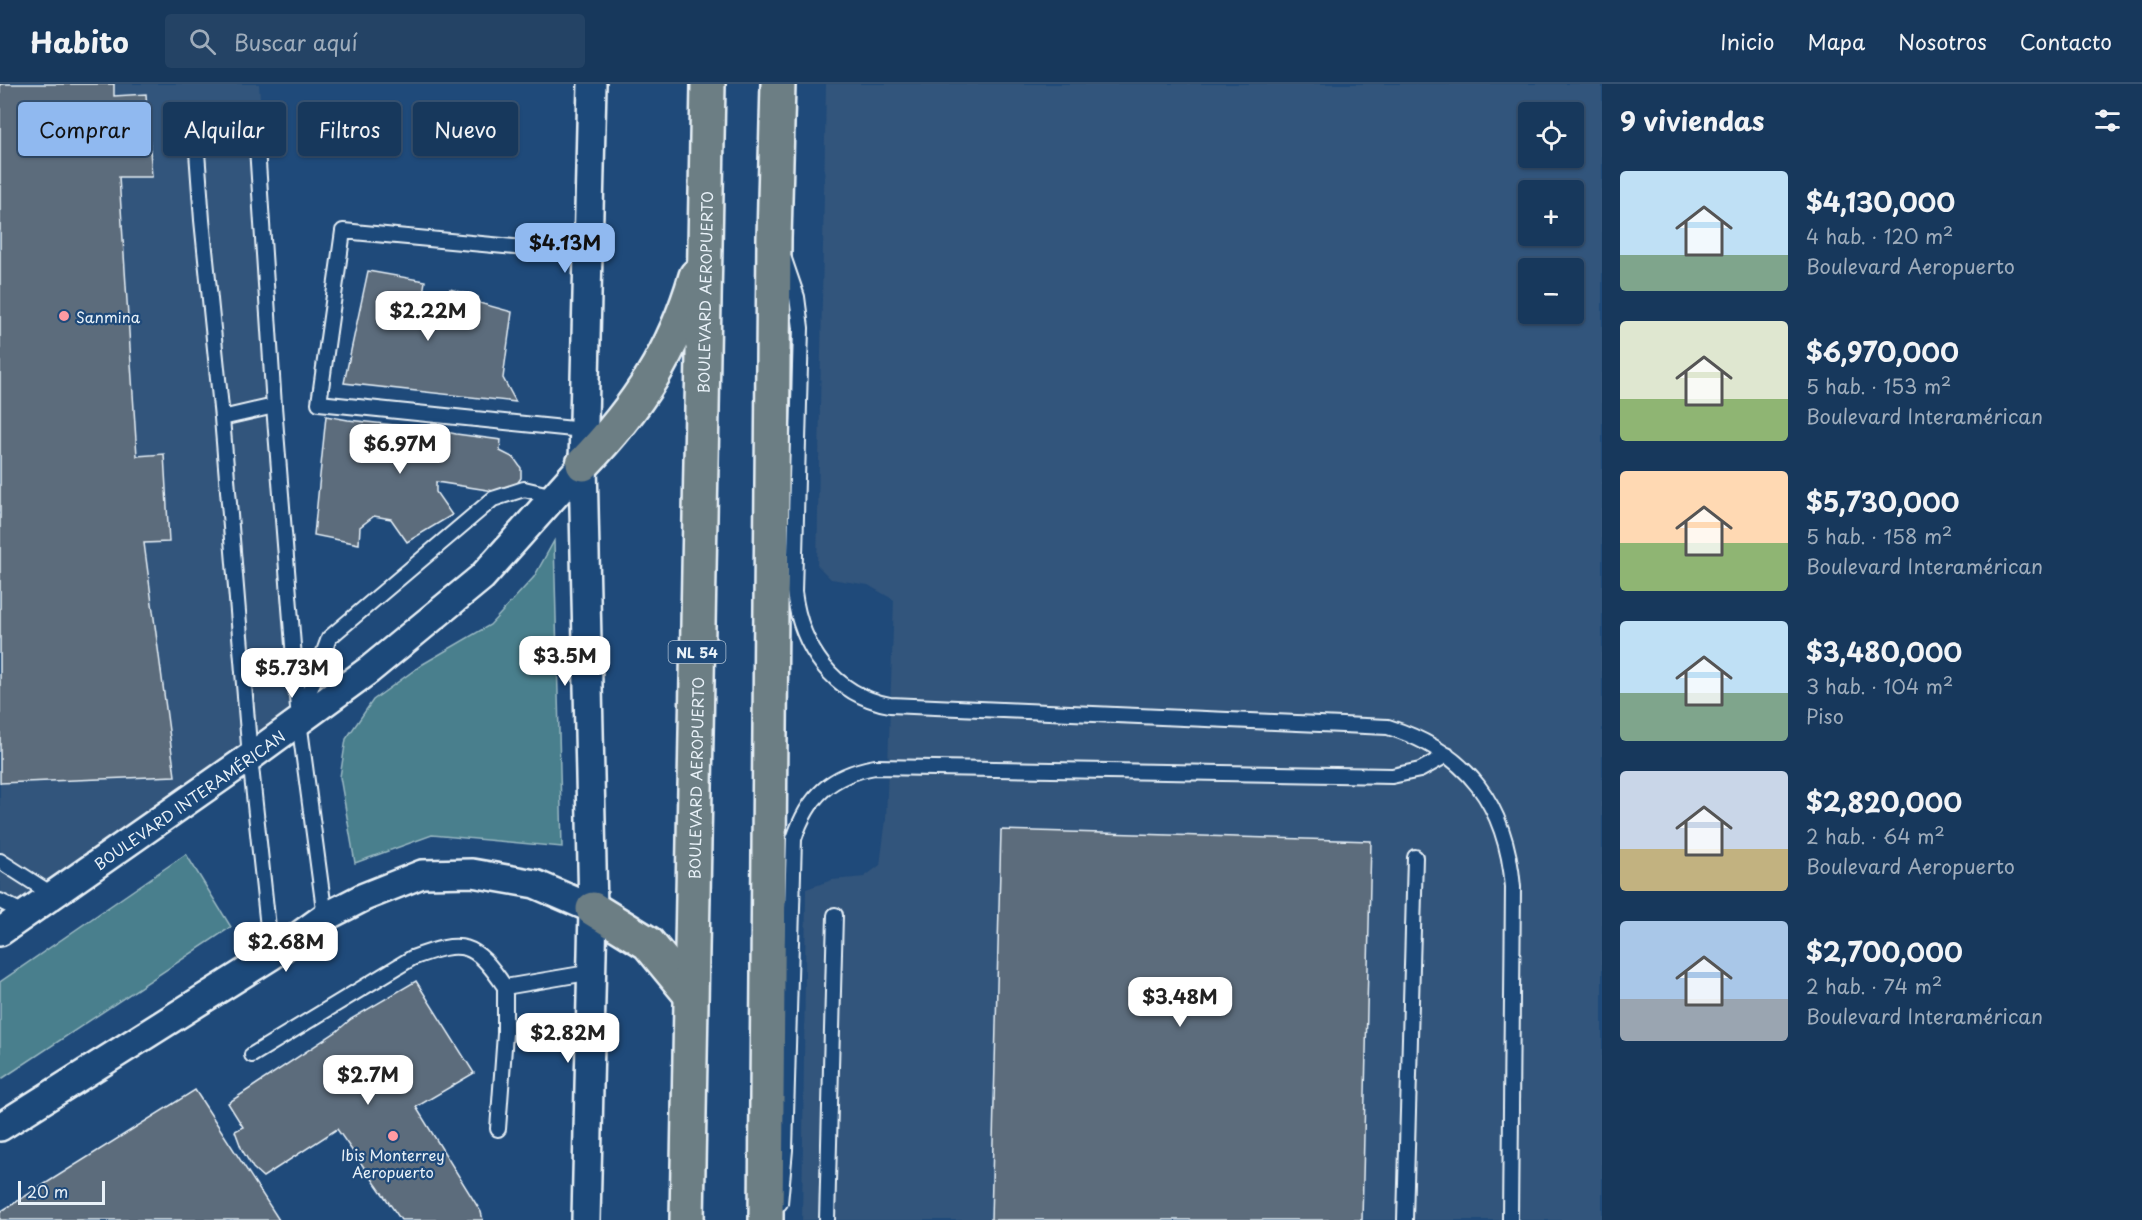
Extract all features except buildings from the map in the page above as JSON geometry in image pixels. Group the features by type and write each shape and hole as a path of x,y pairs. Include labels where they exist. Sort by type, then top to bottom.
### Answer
{"highway":[{"name":"BOULEVARD AEROPUERTO","path":"687,1220 708,84"},
{"path":"766,1220 774,238 778,84"},
{"path":"582,464 610,436 634,406 655,374 673,340 688,302 707,221"},
{"path":"593,909 648,943 690,994"}],"street":[{"path":"586,1220 593,909 582,464 592,84"},
{"name":"BOULEVARD INTERAMÉRICAN","path":"0,932 250,757 369,670 482,577 582,464"},
{"path":"0,1127 271,956 325,917 364,897 422,874 472,873 535,884 593,909"}],"lane":[{"path":"197,156 250,757 271,956"},
{"path":"258,156 274,406 300,721 325,917"},
{"path":"583,430 319,403 343,231 588,254"},
{"path":"774,238 791,277 797,297 801,328 794,592 796,611 811,648 838,681 856,694 877,703 890,705 1388,727 1409,733 1447,755 1478,786 1493,809 1504,834 1510,860 1513,910 1510,1220"},
{"path":"222,418 274,406"},
{"path":"300,721 328,638 494,499 524,489 554,496"},
{"path":"776,1220 783,1190 785,1150 794,839 800,820 810,803 823,789 857,770 875,767 1392,776 1420,770 1447,755"},
{"path":"1405,1220 1415,857"},
{"path":"0,861 53,895"},
{"path":"0,901 26,914"},
{"path":"826,1220 835,915"},
{"path":"252,1055 412,958 454,945 472,949 488,962 505,987 505,1034 498,1130"},
{"path":"505,987 593,972"}],"shaded area":[{"path":"0,84 259,84 260,102 163,102 163,156 264,156 305,737 0,942"},
{"path":"826,84 1602,84 1602,1220 802,1220 806,889 832,880 864,877 880,865 886,819 894,600 868,585 831,579 817,565"}],"green space":[{"path":"554,541 562,847 432,835 355,863 340,777 346,739 373,700 423,664 490,625 534,577"},
{"path":"186,854 231,927 0,1080 0,982"}],"place":[{"name":"Sanmina","path":"64,316"},
{"name":"Ibis Monterrey Aeropuerto","path":"393,1136"}]}
